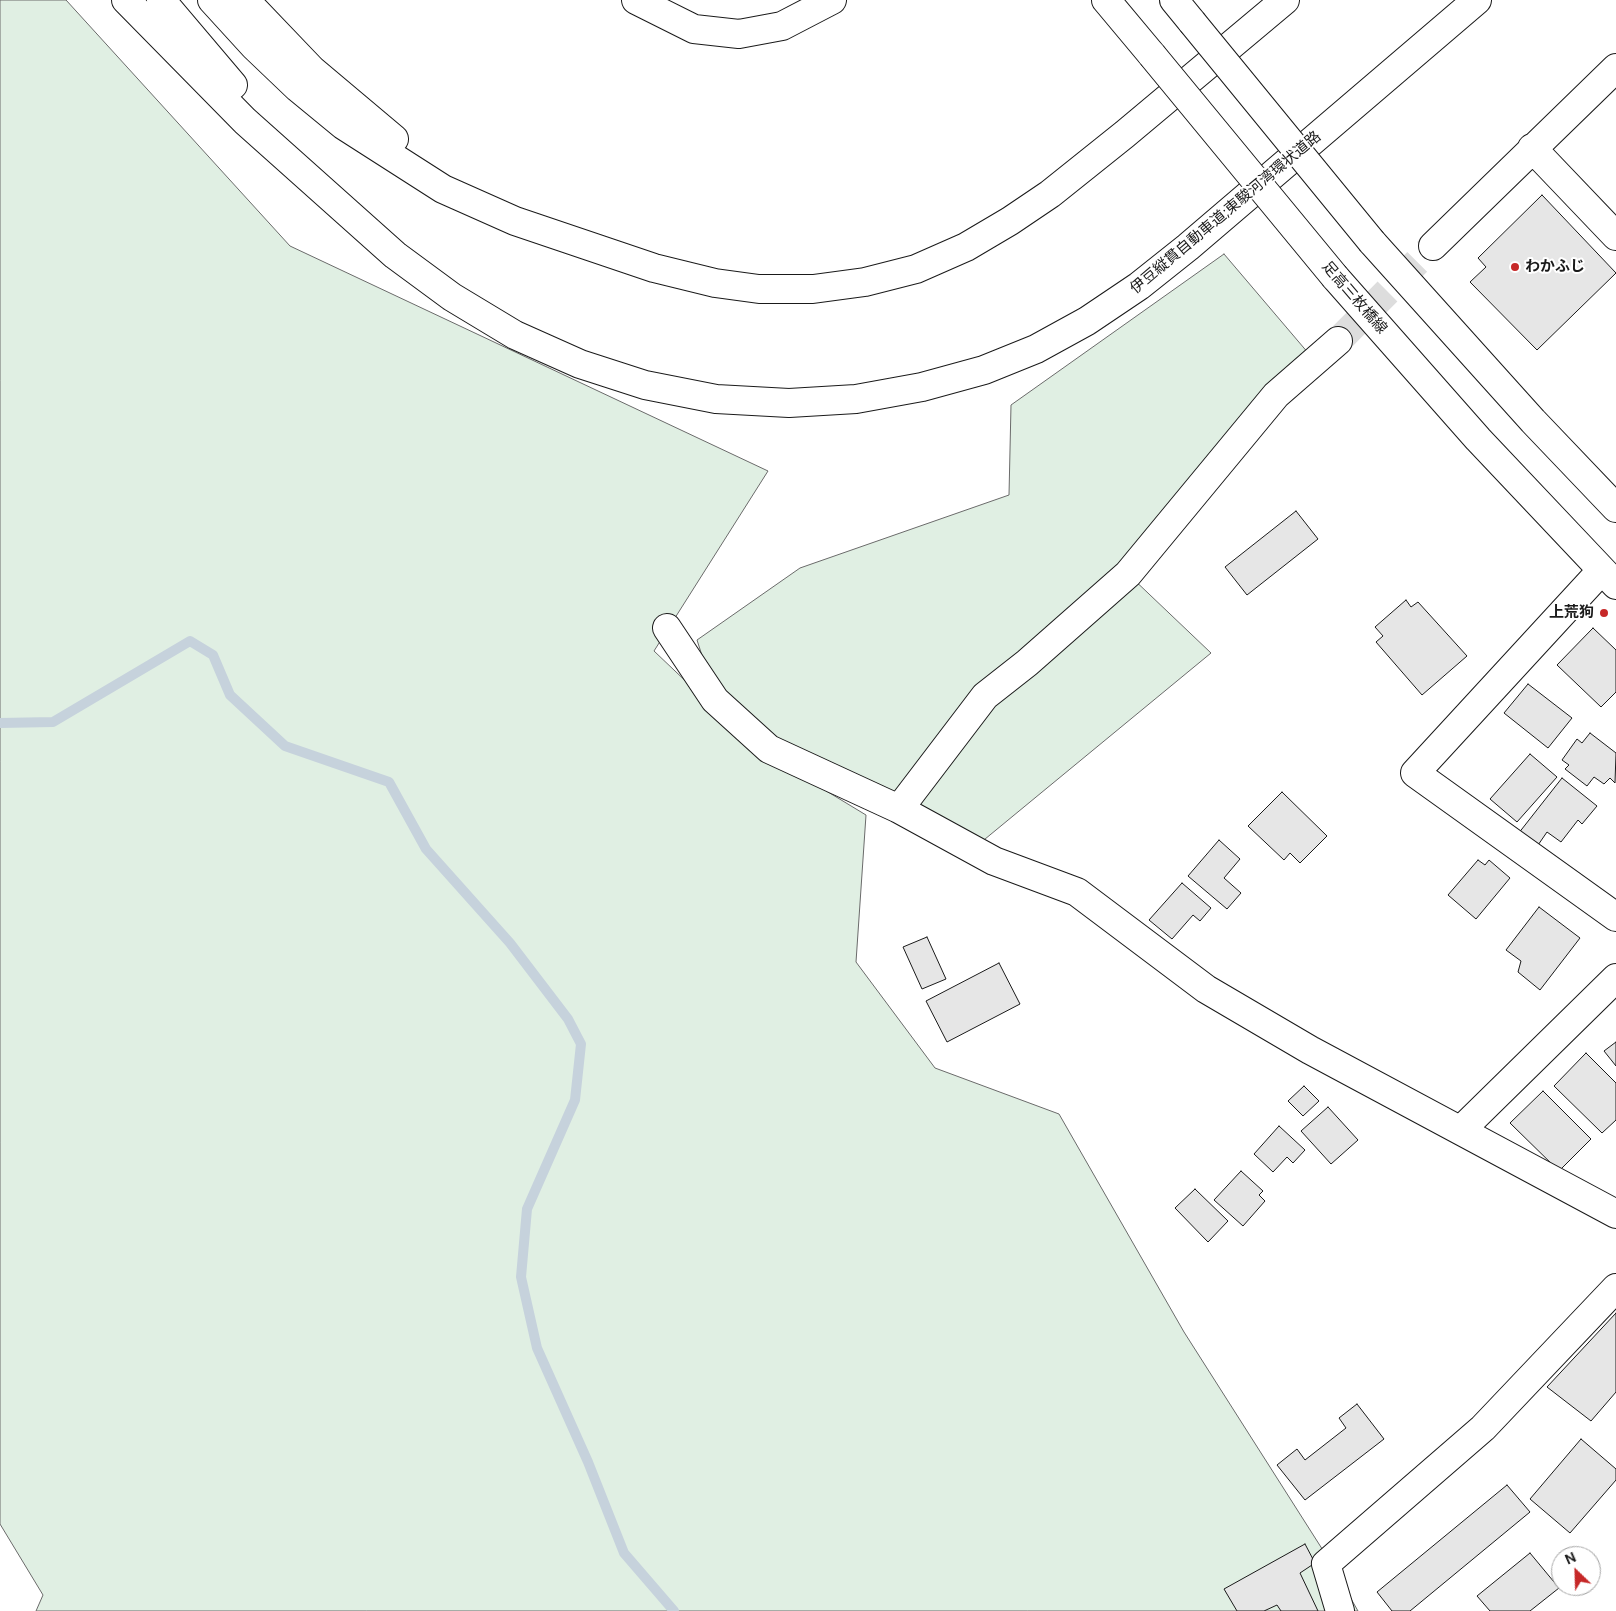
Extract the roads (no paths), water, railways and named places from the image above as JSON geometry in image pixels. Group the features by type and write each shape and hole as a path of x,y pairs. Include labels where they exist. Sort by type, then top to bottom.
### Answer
{"main road":[{"path":"126,0 245,121 342,208"},
{"path":"161,0 257,114 342,208"},
{"path":"212,0 254,46 298,88 343,125 443,189 515,221 612,254 715,283 759,289 813,289 865,282 916,268 966,247 1050,194 1285,0"},
{"path":"245,0 312,70 403,146 520,214 612,254"},
{"path":"636,0 694,29 739,34 782,26 832,0"},
{"name":"足高三枚橋線","path":"1106,0 1335,277 1478,439 1609,578"},
{"path":"1174,0 1372,242 1533,421 1616,508"},
{"name":"伊豆縦貫自動車道;東駿河湾環状道路","path":"342,208 395,255 452,297 515,335 580,364 645,385 716,399 789,403 856,399 922,388 984,370 1036,350 1087,321 1138,286 1188,247 1477,0"},
{"path":"1433,246 1616,68"},
{"path":"1532,148 1616,236"},
{"path":"899,809 986,696 1027,663 1128,574 1276,395 1338,341"},
{"path":"1609,578 1415,774 1616,917"},
{"path":"667,628 715,700 770,749 899,809 994,861 1077,892 1206,989 1310,1050 1616,1214"},
{"path":"1461,1130 1616,978"},
{"path":"1340,1611 1326,1564 1482,1428 1616,1288"}],"waterway":[{"path":"0,723 53,722 190,641 213,655 230,695 285,746 389,782 426,849 510,943 568,1019 581,1044 575,1100 527,1209 521,1277 537,1348 588,1462 624,1553 674,1611"}],"tunnel":[{"path":"1338,341 1433,246"}],"place":[{"name":"わかふじ","path":"1515,267"},
{"name":"上荒狗","path":"1604,613"}]}
